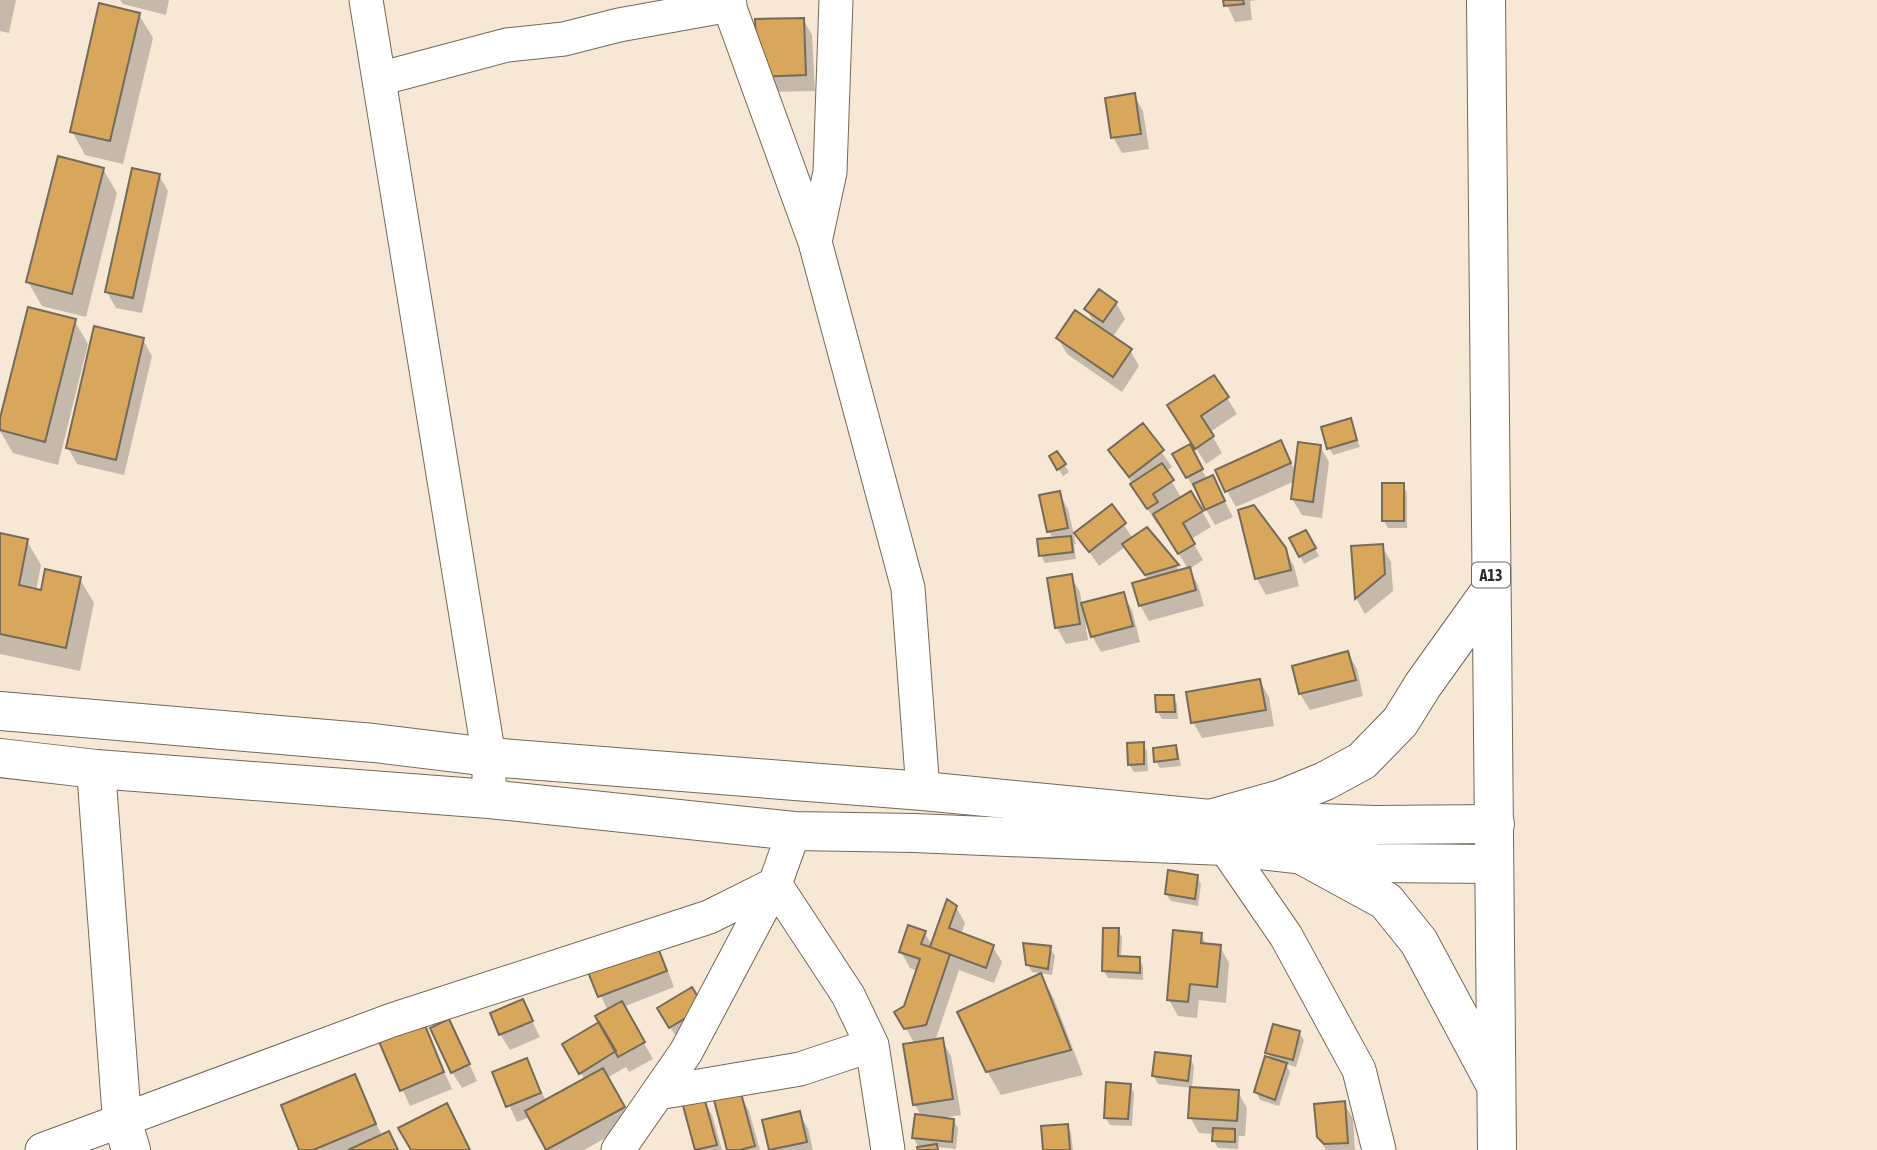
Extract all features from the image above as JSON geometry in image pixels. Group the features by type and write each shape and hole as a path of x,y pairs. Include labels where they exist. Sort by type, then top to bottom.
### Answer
{"main road":[{"name":"A13","path":"1486,0 1497,1150"},
{"path":"1217,833 1362,761 1400,722 1491,590"},
{"path":"0,711 374,743 489,757 923,792 1217,833 1300,854 1376,863 1493,864"},
{"path":"0,758 96,769 489,799 794,831 1217,833 1375,825 1494,824"},
{"path":"96,769 127,1135"},
{"path":"1300,854 1386,901 1419,942 1496,1086"}],"street":[{"path":"366,0 489,757 489,799"},
{"path":"815,242 830,172 836,0"},
{"path":"379,79 508,45 564,39 728,2 815,242 908,588 923,792"},
{"path":"618,1150 686,1052 775,884 794,831"},
{"path":"1217,833 1286,936 1359,1070 1379,1150"},
{"path":"41,1150 127,1135 391,1020 709,917 775,884"},
{"path":"775,884 848,995 872,1045 888,1150"},
{"path":"657,1093 800,1069 872,1045"}],"building":[{"path":"1223,0 1243,0 1244,4 1224,6"},
{"path":"99,3 140,13 110,141 70,132"},
{"path":"804,18 806,75 757,77 755,19"},
{"path":"1135,93 1141,134 1111,138 1105,98"},
{"path":"58,156 104,168 72,294 26,282"},
{"path":"132,168 160,174 133,298 105,292"},
{"path":"1099,289 1117,302 1103,322 1084,309"},
{"path":"28,307 76,319 45,442 0,430 0,418"},
{"path":"1075,310 1132,349 1113,377 1056,338"},
{"path":"94,326 144,338 116,460 66,448"},
{"path":"1214,375 1229,397 1201,416 1214,436 1195,449 1167,405"},
{"path":"1351,418 1357,440 1327,449 1321,427"},
{"path":"1143,423 1164,450 1129,477 1108,450"},
{"path":"1281,440 1291,463 1225,492 1215,470"},
{"path":"1298,442 1321,445 1313,502 1291,499"},
{"path":"1190,444 1203,469 1186,478 1172,454"},
{"path":"1057,451 1066,464 1057,470 1049,456"},
{"path":"1162,463 1174,480 1153,494 1158,502 1147,509 1130,484"},
{"path":"1213,475 1225,501 1205,510 1193,484"},
{"path":"1382,483 1404,483 1404,521 1382,521"},
{"path":"1060,491 1068,528 1047,532 1039,495"},
{"path":"1191,491 1203,511 1183,523 1195,544 1178,554 1153,514"},
{"path":"1112,504 1126,523 1089,552 1074,533"},
{"path":"1254,505 1286,548 1291,570 1255,579 1238,510"},
{"path":"1147,527 1179,565 1145,575 1122,544"},
{"path":"1306,530 1316,548 1299,557 1289,538"},
{"path":"0,533 28,539 19,585 41,590 45,569 81,577 66,648 0,634"},
{"path":"1071,536 1073,552 1039,556 1037,539"},
{"path":"1383,544 1385,574 1355,599 1351,546"},
{"path":"1190,567 1196,590 1139,606 1132,583"},
{"path":"1072,574 1080,624 1055,628 1047,578"},
{"path":"1124,592 1133,626 1091,637 1081,603"},
{"path":"1348,651 1356,680 1299,694 1292,666"},
{"path":"1260,679 1266,710 1191,723 1186,692"},
{"path":"1155,695 1174,695 1175,712 1156,712"},
{"path":"1144,742 1144,764 1128,765 1127,743"},
{"path":"1176,745 1178,759 1154,762 1153,748"},
{"path":"1168,870 1198,875 1195,899 1165,894"},
{"path":"947,899 957,906 949,928 994,945 986,968 930,947"},
{"path":"908,925 926,931 921,944 950,954 926,1025 904,1029 894,1012 904,1006 920,959 899,952"},
{"path":"1103,928 1119,928 1118,956 1140,957 1140,973 1102,971"},
{"path":"1173,930 1202,933 1201,943 1221,945 1217,987 1190,984 1188,1002 1167,1000"},
{"path":"655,940 667,971 598,997 586,967"},
{"path":"1023,943 1051,946 1048,969 1026,965"},
{"path":"1041,973 1071,1050 986,1072 957,1012"},
{"path":"692,987 704,1007 669,1028 657,1008"},
{"path":"523,999 533,1021 499,1035 490,1013"},
{"path":"622,1001 645,1042 618,1057 595,1016"},
{"path":"422,1018 444,1072 400,1091 377,1037"},
{"path":"449,1019 470,1064 451,1073 430,1028"},
{"path":"599,1022 616,1051 579,1074 562,1044"},
{"path":"1273,1024 1300,1031 1293,1060 1265,1053"},
{"path":"943,1038 953,1099 913,1105 903,1044"},
{"path":"1155,1052 1191,1056 1188,1081 1152,1076"},
{"path":"1265,1056 1287,1063 1275,1100 1254,1092"},
{"path":"527,1058 541,1093 506,1107 492,1072"},
{"path":"603,1068 625,1107 546,1150 525,1111"},
{"path":"355,1074 376,1124 313,1150 299,1150 281,1105"},
{"path":"1106,1082 1131,1084 1128,1119 1104,1118"},
{"path":"1190,1087 1239,1090 1237,1121 1188,1118"},
{"path":"741,1093 755,1146 727,1150 714,1100"},
{"path":"704,1097 717,1145 695,1150 682,1102"},
{"path":"1345,1101 1348,1143 1324,1144 1317,1137 1314,1104"},
{"path":"447,1103 470,1150 411,1150 398,1128"},
{"path":"800,1111 807,1142 769,1150 762,1120"},
{"path":"915,1114 954,1119 952,1142 912,1138"},
{"path":"1068,1124 1070,1150 1043,1150 1041,1126"},
{"path":"1213,1128 1235,1129 1235,1142 1212,1141"},
{"path":"389,1131 398,1150 348,1150"},
{"path":"937,1144 938,1150 918,1150 917,1147"}]}
